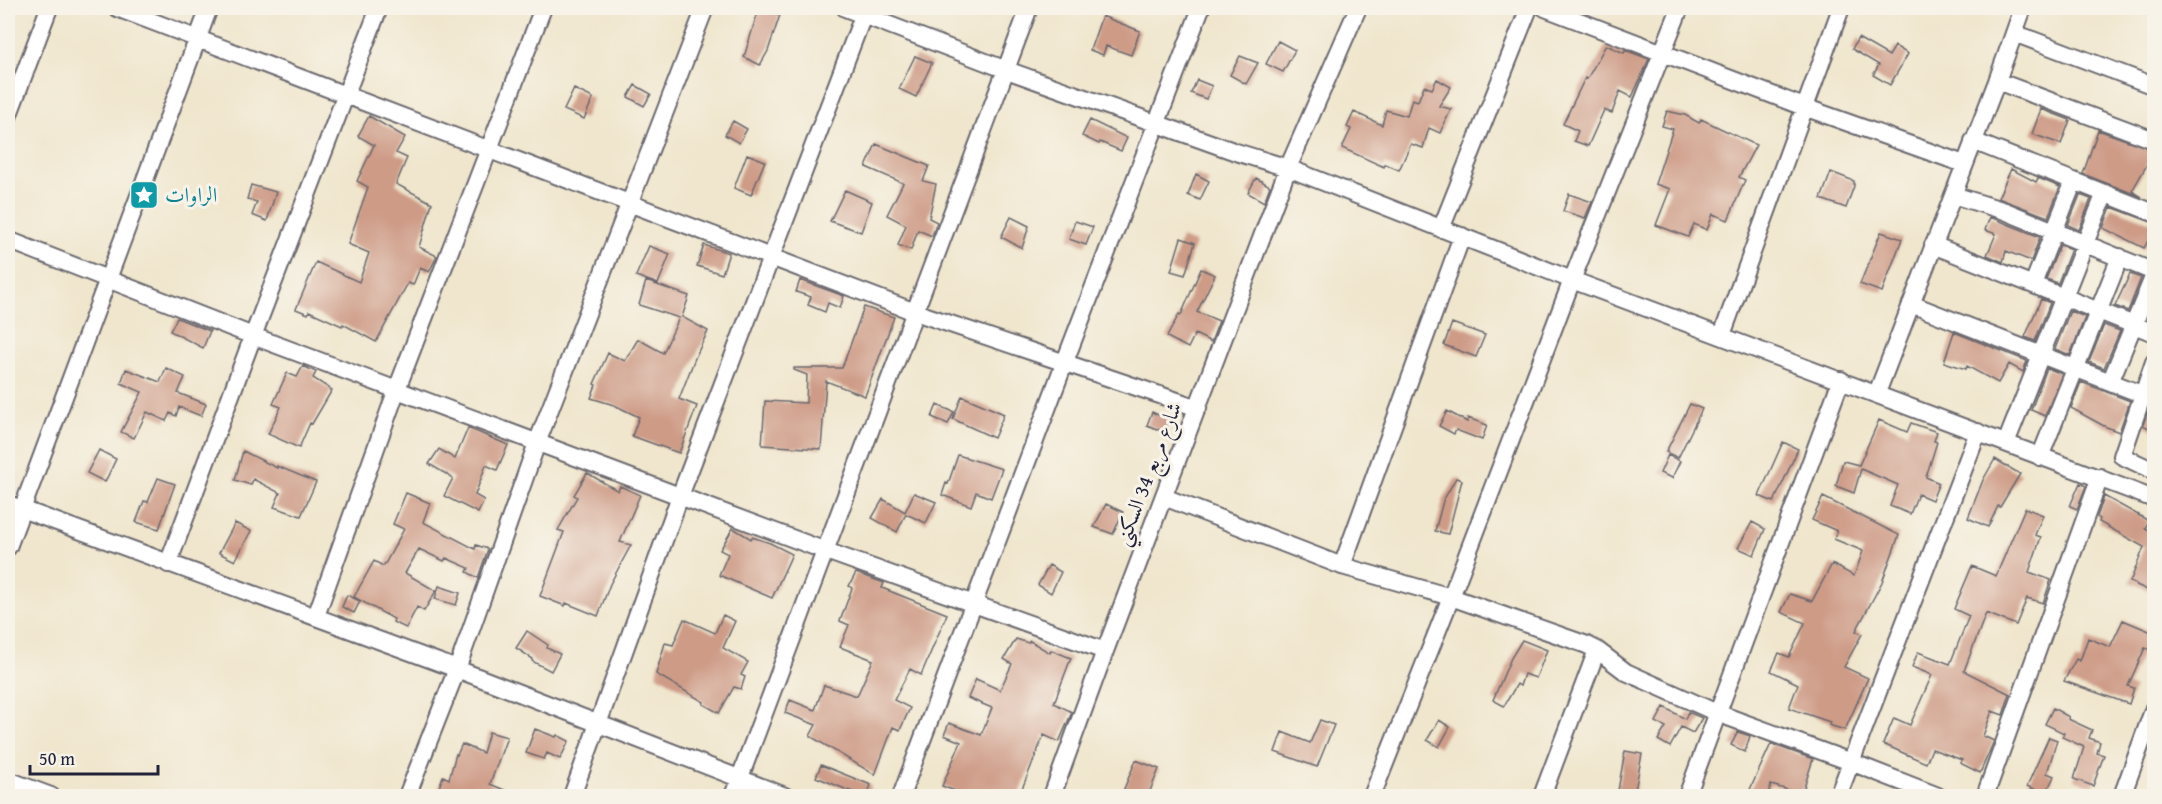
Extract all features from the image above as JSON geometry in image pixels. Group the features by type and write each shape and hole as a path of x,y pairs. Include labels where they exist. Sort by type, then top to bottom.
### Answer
{"street":[{"path":"8,117 49,8"},
{"path":"117,8 915,312 1198,408"},
{"path":"8,547 15,507 107,280 209,8"},
{"path":"168,564 379,8"},
{"path":"316,616 397,388 543,8"},
{"path":"407,796 457,669 537,443 705,8"},
{"path":"845,8 865,11 1004,69 1288,168 1441,229 2154,499"},
{"path":"733,796 1004,69 1029,8"},
{"path":"900,796 1155,123 1201,8"},
{"name":"شارع مربع 34 السكني","path":"1052,796 1288,168 1358,8"},
{"path":"1441,229 1529,8"},
{"path":"1545,8 1804,107 1964,164"},
{"path":"1372,796 1451,597 1572,279 1680,8"},
{"path":"1722,335 1841,8"},
{"path":"1877,393 2023,8"},
{"path":"572,796 680,496 865,11"},
{"path":"2014,33 2154,86"},
{"path":"1997,81 2154,140"},
{"path":"1973,141 2154,213"},
{"path":"2033,285 2074,181"},
{"path":"2006,443 2104,193"},
{"path":"1953,195 2005,211 2120,257 2154,274 2111,380"},
{"path":"1342,566 1462,236"},
{"path":"8,240 107,280 397,388 537,443 826,551 1105,651"},
{"path":"1933,245 2154,333"},
{"path":"2040,457 2120,257"},
{"path":"1911,304 2149,396"},
{"path":"2154,362 2149,396 2122,456 2151,470 2154,453"},
{"path":"1687,796 1841,380"},
{"path":"1838,796 1978,432"},
{"path":"1985,796 2100,477"},
{"path":"1164,497 1342,566 1451,597 1597,650 1626,672 1717,713 1938,796"},
{"path":"15,507 316,616 785,796"},
{"path":"1542,796 1597,650"},
{"path":"2122,796 2154,708"},
{"path":"8,780 51,796"}],"building":[{"path":"759,8 780,15 768,51 760,65 744,57"},
{"path":"1102,16 1140,31 1131,55 1106,46 1103,55 1090,50"},
{"path":"1858,38 1889,56 1895,46 1908,54 1890,85 1873,75 1879,65 1852,49"},
{"path":"1278,41 1295,50 1283,72 1266,64"},
{"path":"1606,45 1624,53 1625,50 1649,59 1632,97 1620,91 1612,113 1604,110 1588,146 1574,141 1578,131 1563,124 1585,78 1587,79"},
{"path":"915,56 932,63 916,97 899,89"},
{"path":"1240,56 1258,63 1246,84 1230,75"},
{"path":"1437,79 1451,87 1439,106 1451,109 1440,133 1429,128 1423,148 1411,144 1399,170 1385,164 1384,167 1342,148 1351,129 1347,127 1354,112 1382,125 1386,110 1407,116 1412,99 1418,101 1424,86 1432,89"},
{"path":"1197,80 1212,86 1206,99 1191,93"},
{"path":"635,85 651,94 644,106 628,97"},
{"path":"574,89 593,98 584,119 564,110"},
{"path":"2041,109 2070,120 2061,144 2032,134"},
{"path":"1667,111 1685,115 1699,123 1701,119 1756,145 1739,177 1745,180 1728,220 1713,214 1707,230 1694,224 1688,237 1656,225 1670,189 1655,184 1673,129 1662,126"},
{"path":"369,116 405,137 396,153 407,158 396,184 432,203 419,247 437,256 429,272 420,268 413,285 408,283 376,342 343,324 342,326 309,311 308,314 296,309 316,262 359,282 369,253 348,244 368,187 357,181 374,145 358,136"},
{"path":"1090,120 1127,138 1121,151 1082,136"},
{"path":"733,121 747,129 739,143 725,135"},
{"path":"2098,130 2154,150 2154,166 2148,163 2132,191 2142,197 2083,174"},
{"path":"876,144 929,166 923,181 936,184 929,218 937,222 932,236 918,230 911,250 898,245 906,225 887,215 903,183 866,167"},
{"path":"747,154 765,161 751,195 734,188"},
{"path":"2011,169 2036,182 2038,178 2060,187 2048,217 1998,198"},
{"path":"1831,172 1854,181 1846,208 1821,199"},
{"path":"1196,174 1209,181 1200,200 1188,195"},
{"path":"1256,178 1270,186 1264,202 1248,193"},
{"path":"251,185 276,192 267,221 252,215 257,202 247,199"},
{"path":"845,190 872,202 861,232 830,221"},
{"path":"1569,194 1592,202 1585,218 1563,211"},
{"path":"2080,195 2091,199 2079,230 2068,225"},
{"path":"2111,207 2154,223 2154,230 2144,248 2103,228"},
{"path":"1011,217 1029,226 1022,248 1001,237"},
{"path":"1990,217 2040,237 2031,261 2006,251 2003,262 1987,255 1996,234 1985,230"},
{"path":"1075,221 1093,227 1086,245 1069,239"},
{"path":"1881,232 1902,239 1882,292 1860,284"},
{"path":"1181,238 1195,243 1185,275 1171,271"},
{"path":"704,245 729,253 722,274 697,266"},
{"path":"2060,245 2071,249 2058,283 2046,279"},
{"path":"649,246 670,254 658,284 636,276"},
{"path":"1201,269 1215,275 1197,312 1219,321 1211,342 1195,334 1188,348 1167,337 1179,314 1181,315"},
{"path":"2130,274 2141,278 2128,311 2115,306"},
{"path":"800,280 844,296 840,308 828,303 825,312 808,305 811,297 796,292"},
{"path":"646,281 689,296 682,317 708,331 679,399 697,406 679,453 632,436 639,417 614,405 591,398 596,385 594,384 608,353 625,361 638,339 663,353 679,318 639,305"},
{"path":"2041,299 2050,303 2035,341 2025,337"},
{"path":"864,307 894,317 865,396 826,381 821,449 762,445 765,401 806,403 807,375 794,368 842,368"},
{"path":"2070,311 2085,317 2070,355 2055,349"},
{"path":"177,318 210,331 203,348 170,331"},
{"path":"1452,323 1485,335 1476,357 1444,345"},
{"path":"2104,325 2120,331 2104,368 2089,362"},
{"path":"1954,332 2027,361 2023,372 2009,364 1998,383 1967,366 1966,369 1944,362"},
{"path":"303,366 316,372 313,378 332,390 312,424 310,423 299,448 268,434 281,407 273,404 287,373 297,377"},
{"path":"166,368 185,377 178,393 206,404 201,416 179,407 176,416 170,413 166,421 147,412 134,438 121,432 142,392 121,383 126,369 160,382"},
{"path":"2047,368 2062,374 2045,416 2031,410"},
{"path":"2081,382 2130,401 2119,432 2071,408"},
{"path":"962,396 1004,414 994,438 953,419"},
{"path":"1690,404 1702,409 1678,458 1666,452"},
{"path":"937,405 954,412 948,424 932,417"},
{"path":"2149,408 2154,409 2154,431 2143,425"},
{"path":"1447,411 1467,422 1468,418 1487,425 1482,440 1456,430 1454,434 1439,426"},
{"path":"1152,412 1169,420 1164,432 1147,425"},
{"path":"1879,420 1907,432 1911,423 1937,432 1934,441 1937,442 1926,477 1939,483 1932,500 1918,494 1910,514 1890,506 1898,485 1861,469 1854,493 1836,486 1843,461 1859,465"},
{"path":"468,428 508,445 497,470 486,465 475,495 484,500 478,513 444,496 453,478 429,464 439,449 455,459"},
{"path":"1783,442 1798,449 1774,502 1759,496"},
{"path":"99,450 116,459 105,482 87,473"},
{"path":"243,451 277,468 277,466 316,482 301,516 274,507 280,493 253,479 251,485 235,480"},
{"path":"958,455 1002,469 991,498 976,492 971,506 942,495"},
{"path":"1668,455 1680,461 1672,478 1660,473"},
{"path":"1995,459 2020,474 2000,507 1998,506 1988,527 1968,518 1983,480"},
{"path":"587,473 618,491 620,486 640,495 620,542 631,545 610,584 598,616 566,603 565,606 540,596 564,532 558,530 577,497 574,495"},
{"path":"158,478 175,484 159,529 136,522 144,501 148,502"},
{"path":"1456,478 1462,480 1448,534 1435,531 1443,501"},
{"path":"2080,483 2086,486 2077,509 2070,506"},
{"path":"406,493 430,503 423,522 475,549 476,545 488,549 478,578 467,572 469,568 446,558 444,561 419,549 405,573 436,591 424,611 417,607 406,628 354,597 374,561 383,566 404,529 393,524"},
{"path":"914,493 936,502 926,523 906,514 897,532 872,518 883,499 905,512"},
{"path":"2104,496 2149,521 2145,528 2151,531 2154,524 2154,593 2130,582 2144,547 2099,522 2100,519 2097,517"},
{"path":"1823,497 1899,535 1882,582 1856,631 1862,634 1844,667 1868,678 1845,730 1829,725 1830,722 1789,708 1798,684 1771,671 1779,653 1789,657 1805,623 1781,612 1790,594 1812,601 1832,564 1854,576 1863,551 1834,539 1837,531 1812,520"},
{"path":"1106,504 1123,512 1113,534 1094,527"},
{"path":"2025,508 2043,515 2035,535 2041,537 2029,572 2051,580 2043,603 2027,598 2016,625 1986,613 1964,671 2010,694 2003,715 1992,711 1983,736 1994,741 1980,773 1960,763 1962,760 1932,749 1926,763 1883,744 1894,718 1910,725 1932,675 1912,667 1918,652 1950,664 1969,616 1954,609 1972,566 1996,576"},
{"path":"1752,522 1765,529 1754,555 1738,548"},
{"path":"235,523 251,531 235,561 219,553"},
{"path":"733,528 751,539 752,537 770,543 792,554 772,598 719,575 728,554 720,550"},
{"path":"1049,565 1061,572 1051,593 1038,585"},
{"path":"856,573 884,583 882,588 947,614 921,675 910,669 894,700 910,708 900,730 893,727 875,775 810,736 816,725 785,713 790,700 815,710 824,685 857,696 873,660 840,647 849,625 840,621 852,588 849,586"},
{"path":"439,586 460,593 456,605 435,599"},
{"path":"347,595 360,601 354,613 342,607"},
{"path":"723,615 735,621 723,648 748,662 741,675 745,677 741,689 734,687 719,713 656,674 665,643 673,645 684,619 715,633"},
{"path":"2123,620 2154,633 2154,651 2145,648 2128,686 2134,688 2129,704 2064,681 2076,659 2080,661 2088,638 2110,647"},
{"path":"527,631 548,645 547,648 560,654 551,671 532,661 533,659 516,648"},
{"path":"1016,639 1028,643 1030,641 1050,653 1051,650 1071,658 1054,703 1072,712 1059,742 1044,735 1019,796 968,796 942,786 961,742 944,735 949,723 981,735 992,708 968,698 976,679 1000,690 1012,664 1004,659"},
{"path":"1522,640 1547,650 1536,678 1524,674 1520,686 1517,684 1504,706 1493,700 1511,658"},
{"path":"1664,707 1685,719 1688,712 1702,718 1693,733 1681,727 1670,747 1658,740 1666,727 1656,722"},
{"path":"2053,708 2069,717 2068,719 2092,730 2089,738 2100,742 2097,753 2104,755 2093,786 2074,779 2084,747 2062,737 2064,733 2045,724"},
{"path":"1320,720 1334,725 1317,767 1275,752 1282,732 1310,743"},
{"path":"1439,720 1450,727 1439,747 1427,740"},
{"path":"535,729 569,741 560,759 547,753 544,759 526,753"},
{"path":"489,732 507,737 490,784 519,796 436,796 443,776 449,779 456,754 462,744 483,753"},
{"path":"1738,732 1750,736 1745,752 1731,745"},
{"path":"2049,737 2057,740 2047,773 2054,776 2046,794 2027,786"},
{"path":"1771,744 1813,759 1802,794 1771,785 1767,796 1747,796"},
{"path":"1625,751 1642,754 1634,796 1617,796"},
{"path":"1136,760 1159,769 1148,796 1121,796"},
{"path":"821,765 871,785 867,796 816,777"}],"place":[{"name":"الراوات","path":"144,195"}]}
